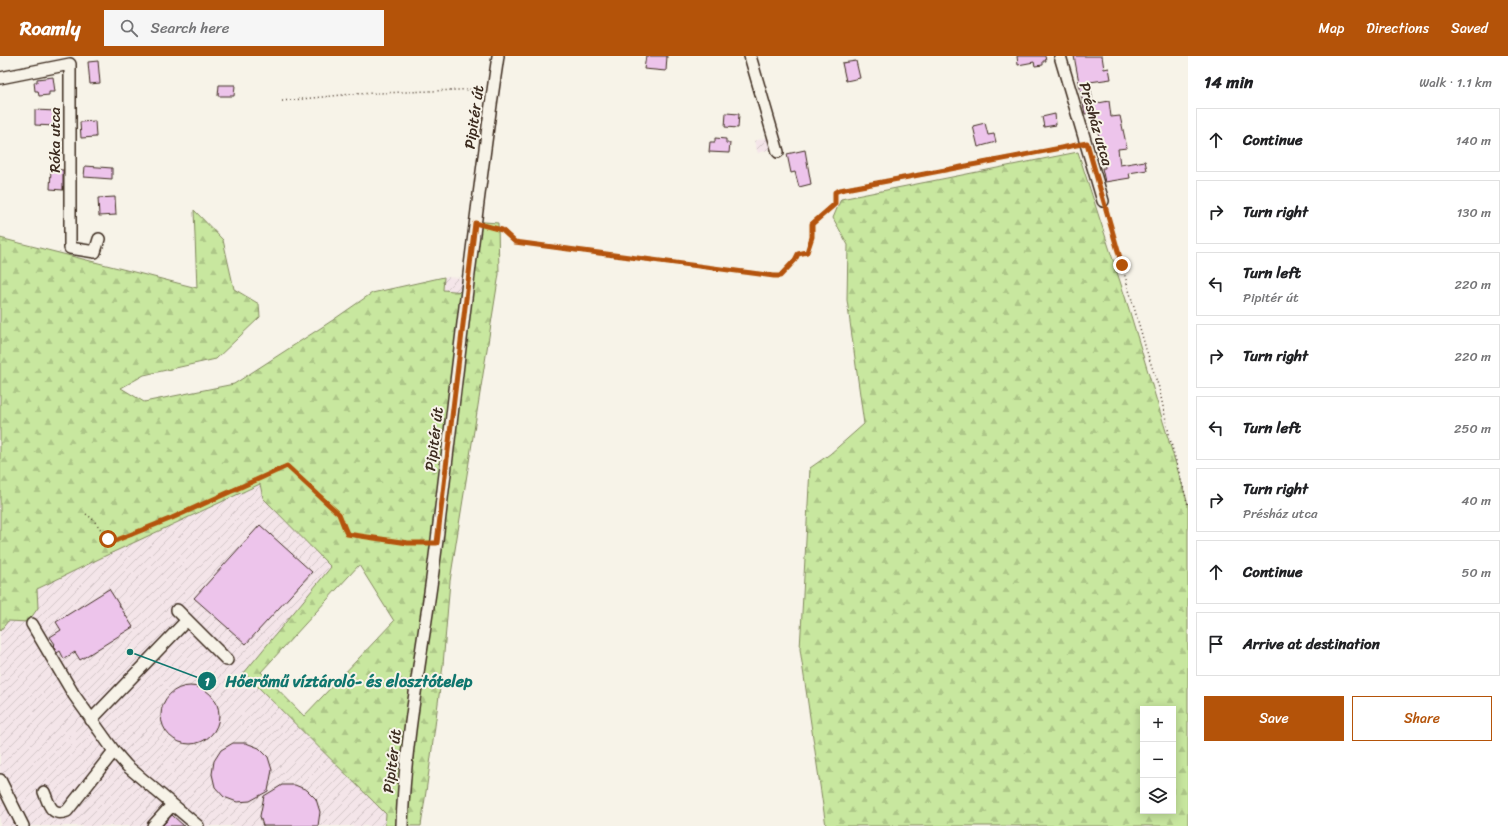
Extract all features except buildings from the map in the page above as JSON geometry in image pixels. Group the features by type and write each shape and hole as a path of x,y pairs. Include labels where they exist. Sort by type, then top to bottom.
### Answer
{"street":[{"name":"Pipitér út","path":"402,826 404,783 437,543 475,223 498,56"},
{"path":"750,56 778,152"},
{"name":"Présház utca","path":"1060,56 1103,201"},
{"name":"Róka utca","path":"0,78 70,64 70,248 95,252 99,239"},
{"path":"177,610 227,660"},
{"path":"91,720 187,620"},
{"path":"32,624 91,720 114,751 127,766 198,826"},
{"path":"44,792 54,812 62,813 67,811 114,751"},
{"path":"0,780 23,826"},
{"path":"154,826 172,805"}],"path":[{"path":"282,101 352,94 493,89"},
{"path":"475,223 502,230 515,242 659,262 780,276 795,260 798,254 807,252 812,237 812,224 835,204 835,192 1087,143"},
{"path":"1103,201 1146,350 1159,388 1171,442 1188,505"},
{"path":"86,514 94,519 108,539 112,542 172,518 287,466 339,514 347,534 408,543 437,543"}],"shaded area":[{"path":"769,137 773,148 758,153 754,141"},
{"path":"444,277 464,278 464,292 443,290"},
{"path":"260,484 263,498 331,567 244,673 386,814 385,826 0,826 0,631 8,621 38,608 37,589"}],"green space":[{"path":"1078,152 1128,306 1188,504 1188,826 826,826 800,649 810,468 830,454 864,424 847,300 848,245 833,218 841,199"},
{"path":"194,210 223,240 234,289 259,304 260,317 216,359 144,375 121,388 144,402 234,384 372,293 444,277 443,290 464,292 471,221 498,223 499,274 450,581 443,665 421,826 385,826 386,814 244,673 331,567 263,498 260,484 37,589 38,608 28,622 8,621 0,631 0,238 197,288","holes":["359,565 394,621 304,716 261,672"]}],"place":[{"name":"Hőerőmű víztároló- és elosztótelep","path":"130,652"}],"route":[{"path":"108,539 112,542 172,518 287,466 339,514 347,534 408,543 437,543 475,223 502,230 515,242 613,256 780,276 795,260 798,254 807,252 812,237 812,224 835,204 835,192 1087,143 1122,265"}]}
